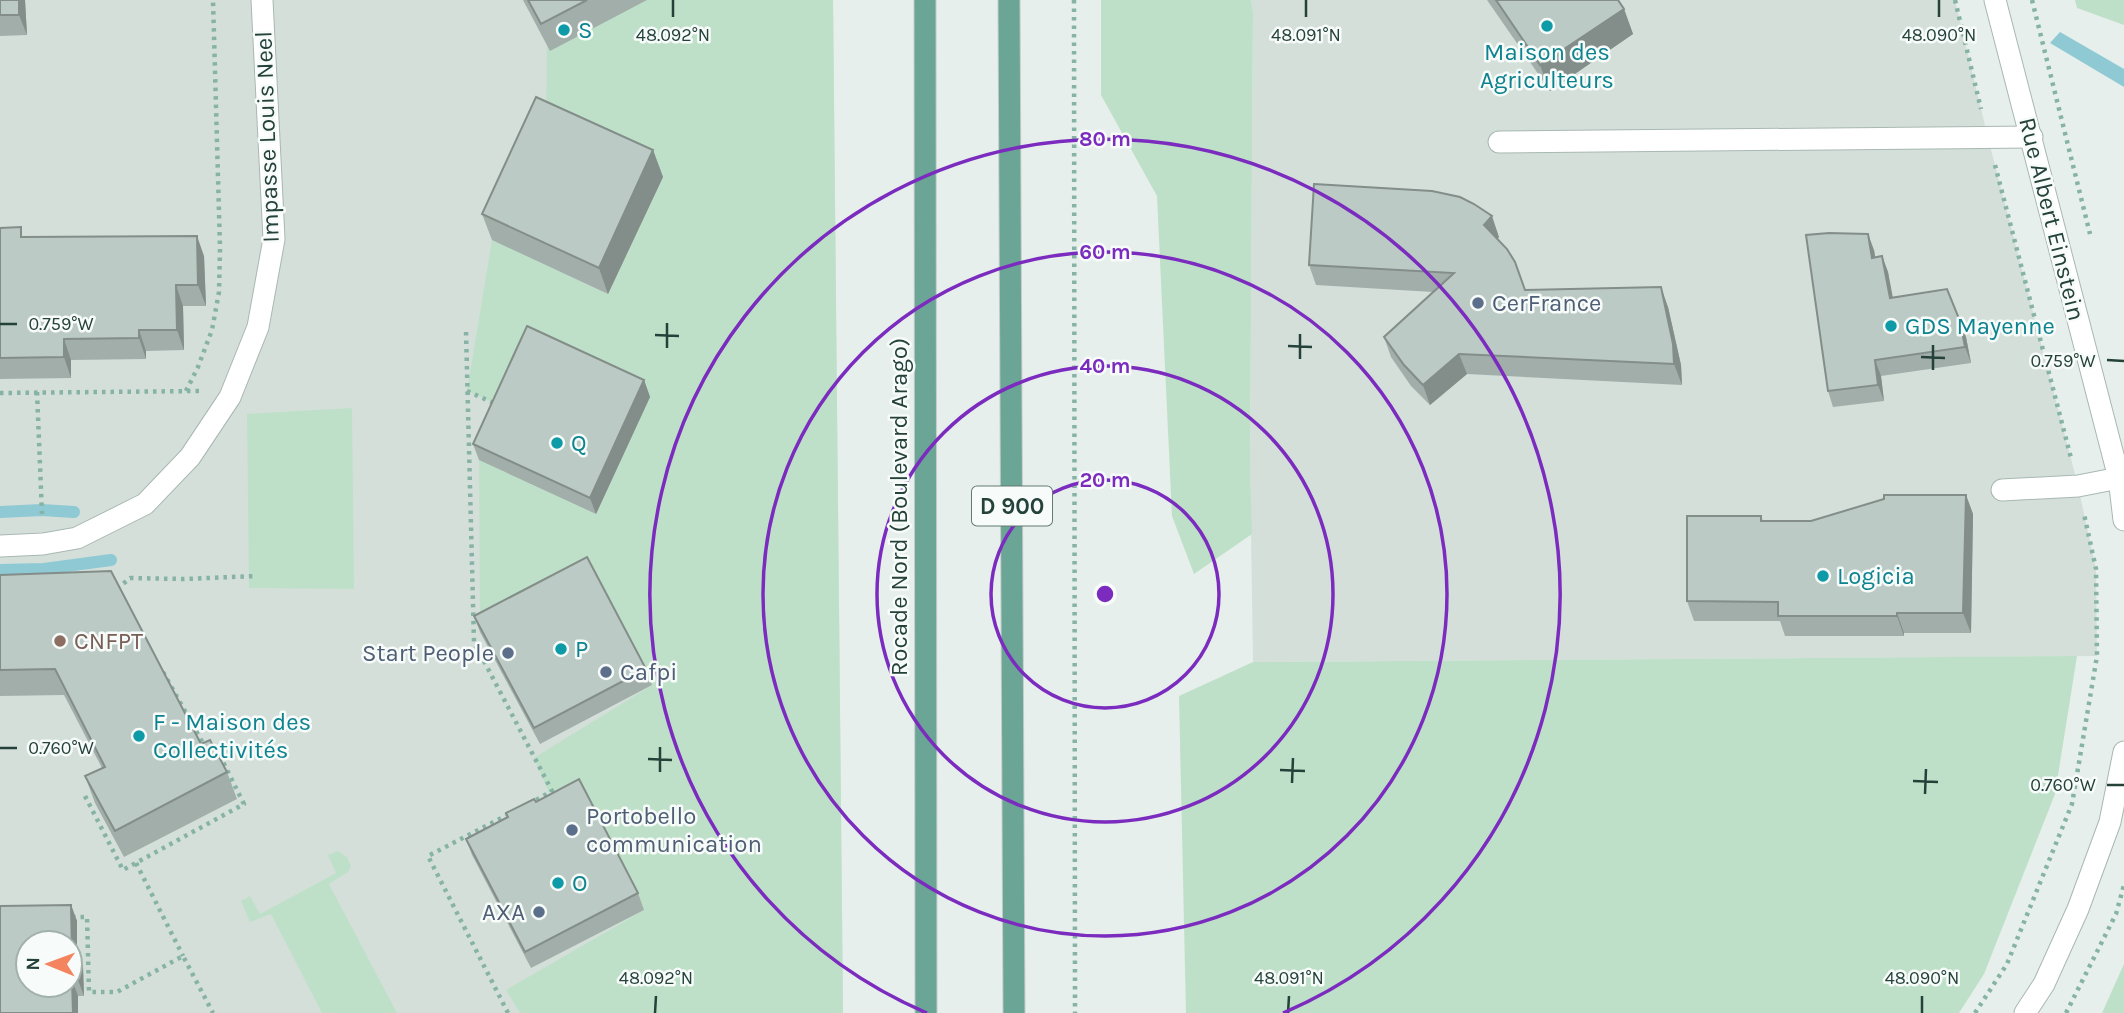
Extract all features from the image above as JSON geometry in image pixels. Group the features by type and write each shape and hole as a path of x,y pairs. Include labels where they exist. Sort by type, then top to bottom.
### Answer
{"main road":[{"name":"Rocade Nord (Boulevard Arago)","path":"925,0 926,1013"},
{"name":"D 900","path":"1009,0 1014,1013"}],"street":[{"name":"Impasse Louis Neel","path":"0,546 43,544 77,538 145,504 190,457 230,397 258,327 274,239 262,0"},
{"name":"Rue Albert Einstein","path":"1995,0 2119,478 2124,520"},
{"path":"1499,142 2032,137"},
{"path":"2002,490 2078,485 2119,478"},
{"path":"2025,1013 2044,984 2078,909 2110,822 2124,752"}],"path":[{"path":"186,391 212,330 219,292 213,0"},
{"path":"1073,0 1075,1013"},
{"path":"2032,0 2091,238"},
{"path":"466,332 474,642 552,791 527,804"},
{"path":"0,393 214,391 230,397"},
{"path":"467,391 503,407"},
{"path":"37,392 41,500"},
{"path":"105,589 117,589 130,578 256,576"},
{"path":"117,589 123,600"},
{"path":"162,670 206,750"},
{"path":"85,796 124,870 244,804 221,758 213,762"},
{"path":"508,1013 428,856 515,811"},
{"path":"136,863 213,1013"},
{"path":"2066,1013 2116,914 2124,885"},
{"path":"62,917 87,916 89,992 117,992 183,956"}],"shaded area":[{"path":"0,0 833,0 843,1013 0,1013"},
{"path":"1251,0 1955,0 2078,486 2096,569 2097,656 1253,662 1250,469"}],"green space":[{"path":"644,0 833,0 843,1013 520,1013 506,990 644,910 553,802 534,758 652,685 480,626 479,460 596,514 503,407 467,391 492,240 608,294 546,123 547,44"},
{"path":"1101,0 1251,0 1253,12 1250,469 1252,534 1194,574 1172,516 1157,196 1101,95"},
{"path":"2075,0 2124,0 2124,25 2077,8"},
{"path":"352,408 354,589 249,588 247,414"},
{"path":"2077,656 2055,794 1984,974 1959,1013 1186,1013 1179,696 1253,662"},
{"path":"338,851 347,857 351,866 348,872 329,884 397,1013 322,1013 271,914 250,922 241,901 250,896 260,914 336,873 328,855"},
{"path":"2124,964 2124,1013 2102,1013"}],"water":[{"path":"2060,32 2124,69 2124,87 2050,43"}],"building":[{"path":"0,0 19,0 19,15 0,15"},
{"path":"528,0 587,0 541,24"},
{"path":"1496,0 1618,0 1624,9 1540,65"},
{"path":"536,97 653,150 599,268 482,214"},
{"name":"CerFrance","path":"1314,184 1432,191 1460,197 1474,204 1492,216 1484,225 1507,249 1525,290 1661,287 1673,344 1674,364 1459,354 1423,385 1404,365 1384,337 1454,273 1309,265"},
{"path":"21,227 21,237 197,236 198,285 176,285 177,330 139,330 139,338 64,339 64,357 0,358 0,228"},
{"name":"GDS Mayenne","path":"1868,234 1872,258 1882,256 1890,298 1947,289 1960,321 1965,347 1875,360 1878,385 1828,391 1806,235"},
{"name":"Q","path":"527,326 644,380 590,498 473,444"},
{"name":"Logicia","path":"1884,495 1966,495 1963,613 1778,616 1778,602 1687,601 1687,516 1761,516 1761,521 1811,521 1884,499"},
{"name":"P","path":"587,557 646,669 534,728 474,616"},
{"name":"F - Maison des Collectivités","path":"111,571 201,744 210,740 227,772 115,831 85,776 105,767 55,669 0,670 0,575"},
{"name":"O","path":"579,779 638,893 525,952 466,839 508,817 506,813 534,799 536,802"},
{"path":"71,905 72,929 14,929 14,999 73,999 73,1013 0,1013 0,906"}],"waterway":[{"path":"0,512 74,512"},
{"path":"0,570 44,569 111,560"}],"place":[{"name":"Maison des Agriculteurs","path":"1547,26"},
{"name":"S","path":"564,30"},
{"name":"CerFrance","path":"1478,303"},
{"name":"GDS Mayenne","path":"1891,326"},
{"name":"Q","path":"557,443"},
{"name":"Logicia","path":"1823,576"},
{"name":"CNFPT","path":"60,641"},
{"name":"P","path":"561,649"},
{"name":"Start People","path":"508,653"},
{"name":"Cafpi","path":"606,672"},
{"name":"F - Maison des Collectivités","path":"139,736"},
{"name":"Portobello communication","path":"572,830"},
{"name":"O","path":"558,883"},
{"name":"AXA","path":"539,912"}]}
